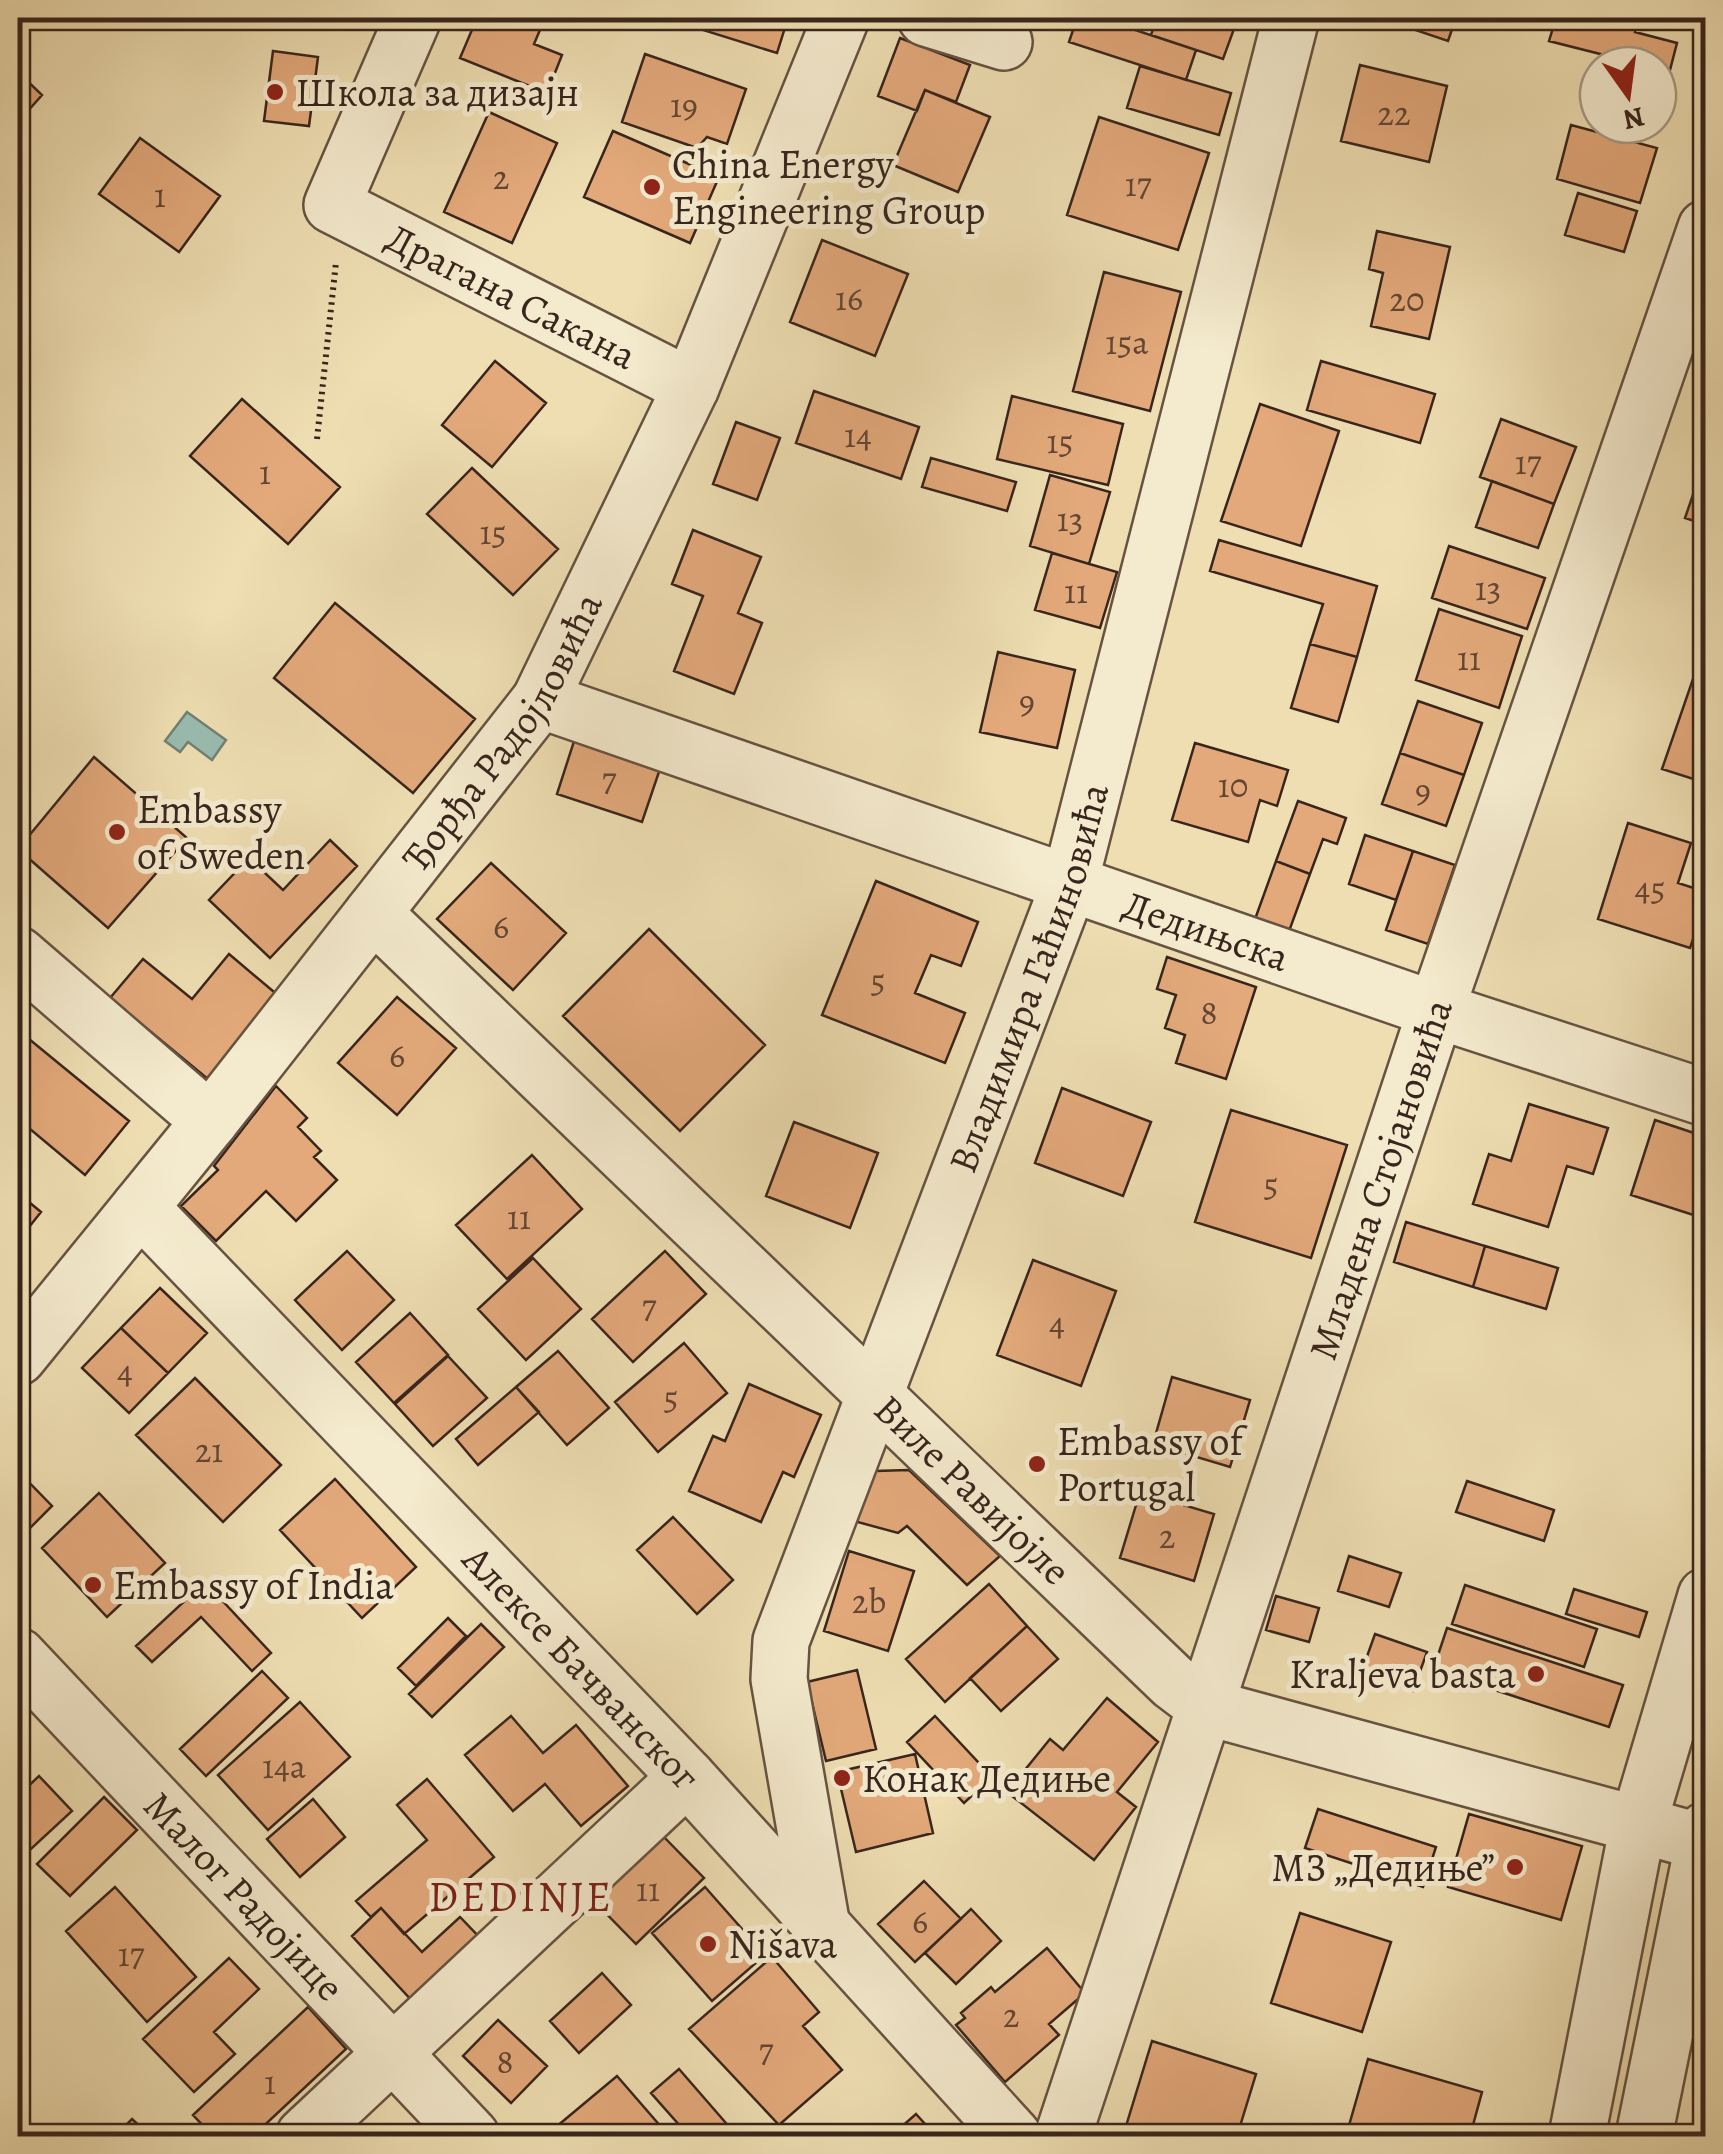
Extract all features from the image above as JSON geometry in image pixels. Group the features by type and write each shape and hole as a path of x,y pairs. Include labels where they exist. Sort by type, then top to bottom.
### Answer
{"street":[{"path":"335,228 413,18"},
{"name":"Ђорђа Радојловића","path":"18,1357 540,700 691,387 841,18"},
{"path":"926,18 1004,42"},
{"name":"Владимира Гаћиновића","path":"822,1921 778,1662 787,1620 1070,882 1291,18"},
{"name":"Драгана Сакана","path":"335,228 691,387"},
{"name":"Младена Стојановића","path":"1063,2136 1436,1010 1706,228"},
{"name":"Дедињска","path":"540,700 1436,1010 1706,1098"},
{"name":"Виле Равијојле","path":"373,913 1173,1682 1206,1707 1638,1826 1704,1836"},
{"path":"18,955 210,1120"},
{"name":"Алексе Бачванског","path":"140,1207 687,1777 1014,2136"},
{"path":"1576,2136 1638,1826 1706,1596"},
{"name":"Малог Радојице","path":"18,1656 471,2136"},
{"path":"304,2136 687,1777"},
{"path":"1644,2136 1704,1836"}],"path":[{"path":"317,439 335,228"}],"water":[{"path":"187,712 226,740 212,760 188,742 180,752 165,741"}],"building":[{"path":"477,18 545,18 534,44 562,55 547,93 460,58"},
{"path":"689,18 788,18 777,53 687,25"},
{"path":"1077,18 1099,18 1196,50 1186,80 1069,42"},
{"path":"1157,18 1238,18 1223,59 1151,35"},
{"path":"1380,18 1456,18 1448,41"},
{"path":"1556,18 1639,18 1635,32 1677,43 1578,45 1578,48 1549,41"},
{"path":"900,38 970,65 956,102 925,90 917,111 878,96"},
{"path":"273,51 318,57 309,126 264,121"},
{"path":"645,54 746,89 727,144 707,137 697,148 622,122"},
{"path":"1360,65 1447,86 1429,162 1341,141"},
{"path":"1140,66 1231,93 1219,135 1127,108"},
{"path":"18,72 42,95 18,122"},
{"path":"925,90 990,117 958,192 893,165"},
{"path":"489,112 557,143 512,243 444,212"},
{"path":"1099,117 1209,153 1178,250 1067,215"},
{"path":"1571,125 1578,127 1578,145 1657,148 1640,203 1557,179"},
{"name":"China Energy Engineering Group","path":"613,131 719,177 690,243 584,197"},
{"path":"140,138 220,196 179,252 99,194"},
{"path":"1578,193 1637,211 1624,252 1565,235"},
{"path":"1377,231 1450,247 1429,339 1371,326 1383,273 1369,269"},
{"path":"822,240 908,274 875,356 790,322"},
{"path":"1104,272 1181,292 1150,411 1073,391"},
{"path":"495,361 546,403 492,467 442,425"},
{"path":"1321,361 1435,394 1420,443 1307,410"},
{"path":"814,391 919,427 901,479 796,443"},
{"path":"1012,396 1123,424 1108,485 997,459"},
{"path":"242,399 340,487 288,544 190,456"},
{"path":"1260,404 1339,431 1301,546 1221,521"},
{"path":"1501,419 1576,447 1554,504 1480,477"},
{"path":"736,422 780,438 757,500 713,484"},
{"path":"1706,457 1706,525 1685,518"},
{"path":"931,458 1016,482 1007,511 922,487"},
{"path":"472,468 558,549 513,595 427,514"},
{"path":"1050,475 1110,492 1089,564 1030,546"},
{"path":"1492,481 1554,504 1538,548 1476,527"},
{"path":"693,530 761,557 738,613 762,623 734,694 674,671 703,596 672,584"},
{"path":"1219,540 1377,586 1357,657 1310,644 1323,604 1210,571"},
{"path":"1449,546 1545,578 1527,629 1432,598"},
{"path":"1052,553 1117,572 1100,628 1035,610"},
{"path":"335,603 475,719 413,793 274,678"},
{"path":"1439,609 1522,636 1499,708 1416,680"},
{"path":"1310,644 1357,657 1338,722 1291,708"},
{"path":"998,652 1075,670 1057,748 980,732"},
{"path":"1694,676 1706,680 1706,783 1662,769"},
{"path":"1418,701 1482,723 1464,775 1400,753"},
{"path":"576,735 662,763 642,822 557,794"},
{"path":"1195,743 1288,770 1277,806 1260,800 1248,842 1172,820"},
{"path":"1400,753 1464,775 1446,826 1382,804"},
{"path":"94,757 187,838 108,928 18,849"},
{"path":"1298,801 1346,818 1337,844 1323,839 1310,874 1276,861"},
{"path":"1628,823 1691,843 1678,883 1706,892 1706,901 1690,948 1598,919"},
{"path":"1365,835 1413,851 1396,900 1349,884"},
{"path":"330,840 357,866 270,958 209,900 249,858 283,890"},
{"path":"1413,851 1455,865 1428,944 1386,930"},
{"path":"1276,861 1310,874 1288,934 1254,922"},
{"path":"491,863 566,933 513,990 437,919"},
{"path":"876,881 978,922 961,966 931,955 915,993 965,1013 945,1063 822,1015"},
{"path":"649,929 765,1045 680,1131 563,1016"},
{"path":"229,954 280,997 209,1080 110,998 143,959 192,999"},
{"path":"1167,957 1256,987 1226,1079 1176,1063 1185,1035 1165,1028 1176,995 1157,989"},
{"path":"397,997 456,1048 397,1115 338,1063"},
{"path":"18,1030 129,1121 85,1175 18,1119"},
{"path":"276,1086 307,1118 298,1127 321,1151 314,1157 337,1180 296,1221 266,1191 216,1241 181,1206 218,1170 214,1166"},
{"path":"1062,1088 1151,1122 1123,1196 1035,1163"},
{"path":"1529,1104 1608,1128 1593,1174 1567,1166 1548,1227 1473,1204 1489,1154 1511,1161"},
{"path":"1231,1110 1347,1145 1311,1258 1195,1222"},
{"path":"1655,1120 1706,1137 1706,1219 1631,1195"},
{"path":"794,1122 878,1153 850,1228 766,1196"},
{"path":"532,1155 582,1209 507,1279 456,1225"},
{"path":"18,1193 41,1212 18,1241"},
{"path":"1406,1222 1485,1246 1473,1287 1394,1262"},
{"path":"1485,1246 1558,1268 1546,1309 1473,1287"},
{"path":"347,1251 394,1300 342,1350 295,1300"},
{"path":"665,1251 706,1294 633,1362 592,1319"},
{"path":"533,1258 581,1309 526,1360 478,1309"},
{"path":"1033,1260 1116,1291 1081,1386 997,1355"},
{"path":"160,1288 207,1333 168,1373 121,1328"},
{"path":"410,1313 448,1355 394,1403 356,1362"},
{"path":"121,1328 168,1373 129,1413 82,1368"},
{"path":"684,1343 727,1393 658,1452 615,1402"},
{"path":"558,1351 609,1408 567,1445 516,1387"},
{"path":"448,1356 487,1398 433,1446 395,1404"},
{"path":"1172,1377 1250,1400 1230,1467 1153,1444"},
{"path":"195,1378 281,1465 223,1522 136,1435"},
{"path":"749,1384 821,1415 794,1477 783,1472 761,1522 689,1491 713,1436 725,1441"},
{"path":"516,1387 539,1412 478,1465 456,1439"},
{"path":"909,1470 1000,1556 967,1585 907,1526 898,1533 854,1521 875,1471"},
{"path":"18,1471 52,1506 18,1540"},
{"path":"335,1479 416,1567 362,1618 280,1530"},
{"path":"1467,1481 1554,1510 1544,1541 1456,1512"},
{"path":"1140,1492 1214,1514 1194,1581 1120,1558"},
{"path":"99,1493 165,1563 107,1617 42,1548"},
{"path":"673,1517 733,1580 697,1614 637,1550"},
{"path":"849,1551 914,1571 888,1651 824,1631"},
{"path":"1349,1556 1401,1573 1389,1607 1338,1591"},
{"path":"205,1582 271,1653 252,1671 201,1617 152,1662 136,1646"},
{"path":"989,1584 1027,1626 945,1702 906,1659"},
{"path":"1465,1585 1597,1629 1584,1667 1452,1624"},
{"path":"1574,1589 1647,1612 1639,1637 1566,1614"},
{"path":"1276,1596 1319,1608 1309,1642 1266,1630"},
{"path":"448,1618 466,1636 416,1686 398,1668"},
{"path":"481,1624 504,1647 432,1717 409,1694"},
{"path":"1027,1626 1058,1659 1001,1711 970,1678"},
{"path":"1447,1628 1623,1685 1609,1727 1433,1670"},
{"path":"1375,1634 1427,1652 1413,1691 1361,1673"},
{"path":"857,1670 876,1749 826,1761 807,1682"},
{"path":"262,1671 288,1698 206,1776 180,1749"},
{"path":"1107,1698 1158,1742 1117,1792 1136,1807 1094,1860 1007,1792 1050,1739 1063,1750"},
{"path":"300,1702 350,1757 268,1830 218,1775"},
{"path":"511,1716 543,1753 576,1725 628,1786 581,1826 545,1784 513,1811 465,1755"},
{"path":"935,1716 992,1777 964,1803 907,1742"},
{"path":"915,1754 933,1833 856,1852 837,1772"},
{"path":"39,1776 72,1811 18,1861 18,1796"},
{"path":"427,1779 494,1857 404,1934 381,1908 371,1917 356,1901 427,1840 397,1805"},
{"path":"104,1797 137,1830 70,1896 37,1864"},
{"path":"313,1799 345,1837 300,1877 267,1839"},
{"path":"1318,1809 1436,1847 1423,1887 1305,1848"},
{"name":"МЗ „Дедиње”","path":"1469,1814 1582,1846 1561,1920 1448,1887"},
{"path":"661,1834 704,1878 636,1944 592,1899"},
{"path":"924,1881 961,1919 915,1962 878,1924"},
{"path":"115,1887 196,1977 147,2022 66,1931"},
{"name":"Nišava","path":"705,1887 765,1955 712,2001 652,1933"},
{"path":"381,1908 422,1952 460,1917 483,1941 415,2004 352,1936"},
{"path":"971,1909 1001,1941 956,1984 925,1953"},
{"path":"1300,1913 1391,1942 1362,2032 1271,2003"},
{"path":"1047,1948 1085,1993 1049,2024 1059,2035 1005,2082 956,2025 965,2018 961,2013 991,1987 995,1992"},
{"path":"772,1957 819,2012 803,2026 842,2070 779,2125 689,2029"},
{"path":"229,1958 259,1989 214,2032 235,2054 194,2092 143,2039"},
{"path":"602,1973 631,2005 579,2053 550,2021"},
{"path":"308,2007 346,2049 253,2136 213,2136 193,2115"},
{"path":"498,2020 547,2066 511,2103 463,2056"},
{"path":"1152,2041 1256,2074 1237,2136 1123,2136"},
{"path":"1368,2059 1482,2092 1470,2136 1346,2136"},
{"path":"679,2069 732,2130 724,2136 689,2136 651,2093"},
{"path":"617,2076 669,2136 553,2136 550,2132"},
{"path":"916,2114 936,2136 891,2136"},
{"path":"132,2119 150,2136 115,2136"}],"place":[{"name":"Школа за дизајн","path":"275,92"},
{"name":"China Energy Engineering Group","path":"652,187"},
{"name":"Embassy of Sweden","path":"117,832"},
{"name":"Embassy of Portugal","path":"1037,1464"},
{"name":"Embassy of India","path":"93,1585"},
{"name":"Kraljeva basta","path":"1536,1674"},
{"name":"Конак Дедиње","path":"842,1778"},
{"name":"МЗ „Дедиње”","path":"1515,1867"},
{"name":"Nišava","path":"708,1944"}],"district":[{"name":"DEDINJE","path":"521,1896"}]}
